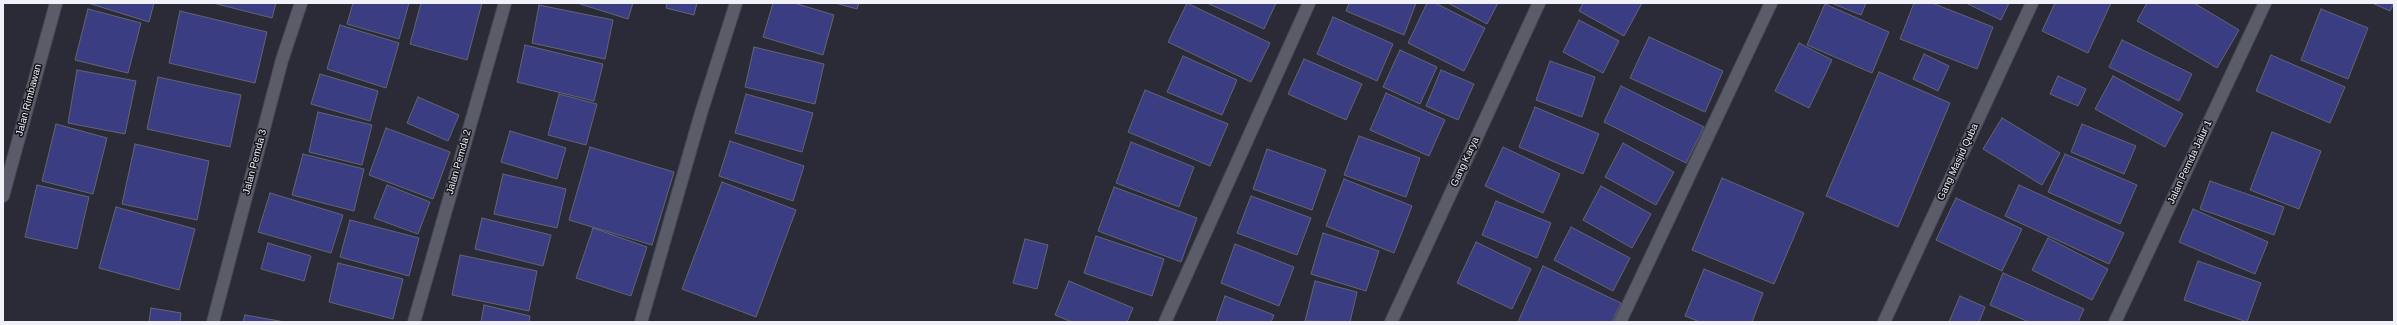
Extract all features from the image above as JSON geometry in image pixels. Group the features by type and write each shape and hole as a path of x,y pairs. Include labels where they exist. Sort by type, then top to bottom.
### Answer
{"street":[{"name":"Jalan Rimbawan","path":"3,196 56,3"},
{"name":"Jalan Pemda 3","path":"213,322 282,60 302,3"},
{"name":"Jalan Pemda 2","path":"414,322 505,3"},
{"path":"641,322 701,113 736,3"},
{"path":"1165,322 1309,3"},
{"name":"Gang Karya","path":"1391,322 1539,3"},
{"path":"1620,322 1771,3"},
{"name":"Gang Masjid Quba","path":"1884,322 2032,3"},
{"name":"Jalan Pemda Jalur 1","path":"2115,322 2265,3"}],"building":[{"path":"88,3 154,3 149,22"},
{"path":"213,3 276,3 272,18"},
{"path":"353,3 409,3 399,39 347,24"},
{"path":"421,3 482,3 467,60 410,44"},
{"path":"577,3 633,3 628,19"},
{"path":"667,3 697,3 694,15 666,8"},
{"path":"773,3 794,3 834,15 823,55 763,37"},
{"path":"835,3 859,3 857,9"},
{"path":"1187,3 1270,43 1251,82 1168,42"},
{"path":"1207,3 1276,3 1264,29"},
{"path":"1349,3 1416,3 1404,35 1346,11"},
{"path":"1427,3 1435,3 1485,28 1464,71 1408,43"},
{"path":"1448,3 1498,3 1487,24"},
{"path":"1583,3 1642,3 1624,36 1579,11"},
{"path":"1831,3 1866,3 1861,15"},
{"path":"1914,3 1932,3 1993,27 1977,69 1900,39"},
{"path":"1966,3 2009,3 2001,20"},
{"path":"2055,3 2111,3 2088,53 2042,31"},
{"path":"2147,3 2194,3 2239,30 2217,68 2137,21"},
{"path":"2372,3 2394,3 2390,11"},
{"path":"1825,4 1889,32 1872,73 1807,45"},
{"path":"539,5 613,20 605,59 532,43"},
{"path":"88,9 141,23 128,73 75,60"},
{"path":"2321,9 2368,28 2348,79 2301,60"},
{"path":"180,11 267,32 255,83 169,63"},
{"path":"1333,17 1393,44 1377,81 1317,54"},
{"path":"1579,20 1619,41 1603,73 1563,52"},
{"path":"340,25 399,43 386,88 327,69"},
{"path":"1649,37 1723,71 1705,112 1630,78"},
{"path":"2122,40 2192,74 2179,101 2109,67"},
{"path":"1799,43 1832,60 1809,108 1775,91"},
{"path":"525,45 603,64 594,101 517,82"},
{"path":"754,47 824,64 815,104 745,87"},
{"path":"1400,50 1437,67 1420,104 1383,87"},
{"path":"1924,54 1949,66 1938,91 1913,79"},
{"path":"2271,55 2345,87 2330,123 2256,91"},
{"path":"1183,56 1237,80 1222,115 1167,92"},
{"path":"1304,59 1362,84 1346,120 1288,94"},
{"path":"1550,61 1595,77 1582,117 1536,100"},
{"path":"77,70 136,81 125,134 68,123"},
{"path":"1441,70 1474,84 1458,120 1426,106"},
{"path":"1879,72 1950,103 1898,227 1826,196"},
{"path":"320,74 378,91 370,121 311,104"},
{"path":"2058,76 2086,89 2078,106 2050,94"},
{"path":"2113,76 2183,114 2165,147 2095,109"},
{"path":"158,77 241,95 230,147 147,129"},
{"path":"1621,86 1704,127 1686,163 1604,122"},
{"path":"1145,90 1228,124 1210,166 1128,132"},
{"path":"1386,93 1445,120 1429,156 1370,130"},
{"path":"559,94 597,104 586,145 548,135"},
{"path":"746,94 813,113 802,152 735,133"},
{"path":"418,97 459,115 448,141 407,123"},
{"path":"1535,107 1599,134 1583,174 1519,147"},
{"path":"318,112 372,125 362,165 309,152"},
{"path":"2002,118 2060,153 2042,185 1983,149"},
{"path":"56,124 107,138 93,194 42,181"},
{"path":"2082,124 2136,146 2124,174 2071,152"},
{"path":"386,128 450,152 433,199 369,175"},
{"path":"510,131 566,148 557,179 501,162"},
{"path":"2272,132 2321,151 2299,209 2250,190"},
{"path":"1359,136 1420,158 1406,197 1344,175"},
{"path":"730,141 804,166 793,201 719,176"},
{"path":"1131,142 1194,167 1179,207 1116,183"},
{"path":"1623,143 1674,172 1656,205 1605,177"},
{"path":"135,144 209,161 197,220 122,204"},
{"path":"590,147 674,172 652,245 569,220"},
{"path":"1503,147 1560,174 1543,213 1485,186"},
{"path":"1267,149 1326,170 1312,210 1253,189"},
{"path":"303,154 364,169 354,211 292,195"},
{"path":"2065,154 2137,185 2120,224 2048,192"},
{"path":"503,174 566,189 557,228 494,214"},
{"path":"1722,178 1804,213 1774,284 1692,250"},
{"path":"1344,179 1412,206 1394,253 1326,226"},
{"path":"2210,181 2284,207 2274,235 2200,209"},
{"path":"722,182 796,210 756,317 682,289"},
{"path":"37,185 89,197 77,249 25,237"},
{"path":"387,185 430,202 418,234 374,218"},
{"path":"2019,185 2124,233 2109,264 2005,216"},
{"path":"1601,186 1651,214 1632,248 1583,220"},
{"path":"1114,187 1197,218 1181,262 1098,231"},
{"path":"270,193 343,215 331,253 258,232"},
{"path":"1251,196 1311,218 1297,255 1237,233"},
{"path":"1956,198 2022,229 2002,271 1936,240"},
{"path":"1496,201 1551,223 1537,258 1482,235"},
{"path":"116,207 195,229 179,290 99,268"},
{"path":"2193,209 2268,242 2255,274 2179,242"},
{"path":"482,218 551,235 543,266 475,249"},
{"path":"350,220 419,238 409,276 340,257"},
{"path":"1571,227 1630,258 1613,291 1554,260"},
{"path":"593,228 647,247 631,296 576,278"},
{"path":"1323,233 1379,251 1366,291 1311,274"},
{"path":"1096,236 1164,259 1152,296 1084,273"},
{"path":"2048,238 2108,269 2092,300 2032,270"},
{"path":"1025,239 1048,245 1037,289 1013,283"},
{"path":"1476,242 1531,269 1512,309 1457,283"},
{"path":"268,243 311,256 304,281 261,269"},
{"path":"1235,244 1294,267 1279,306 1221,283"},
{"path":"460,255 537,271 529,311 452,295"},
{"path":"2198,261 2261,283 2247,322 2184,300"},
{"path":"338,263 403,279 393,319 329,302"},
{"path":"1543,266 1621,303 1612,322 1518,322"},
{"path":"1704,269 1763,293 1752,322 1700,322 1685,316"},
{"path":"2003,273 2084,309 2078,322 2029,322 1990,305"},
{"path":"1069,281 1133,308 1127,322 1072,322 1055,315"},
{"path":"1315,281 1357,292 1350,322 1305,321"},
{"path":"1225,296 1274,315 1271,322 1216,322"},
{"path":"1960,296 1985,307 1979,322 1949,322"},
{"path":"484,305 530,316 529,322 481,322"},
{"path":"151,308 181,313 180,322 149,322"},
{"path":"245,315 285,322 243,322"}]}
